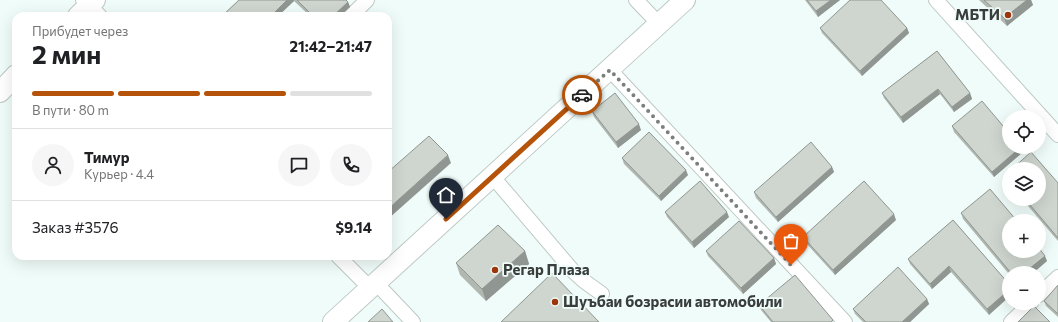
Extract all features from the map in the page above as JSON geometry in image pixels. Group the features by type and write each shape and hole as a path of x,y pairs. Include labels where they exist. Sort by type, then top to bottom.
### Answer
{"main road":[{"path":"333,322 685,0"},
{"path":"0,92 12,79"}],"street":[{"path":"355,12 367,0"},
{"path":"636,0 659,24"},
{"path":"936,0 1058,135"},
{"path":"610,70 845,322"},
{"path":"493,177 573,271 584,282 602,294"},
{"path":"343,260 373,285 413,322"},
{"path":"1046,288 1058,277"},
{"path":"1011,322 1024,310"}],"building":[{"path":"239,0 287,0 275,12 226,12"},
{"path":"297,0 346,0 348,2 337,12 309,12"},
{"path":"807,0 831,0 816,11"},
{"path":"850,0 881,0 907,28 860,71 820,28"},
{"path":"984,0 1027,0 1004,18"},
{"path":"937,51 970,93 952,107 938,89 901,117 882,93"},
{"path":"615,93 639,124 616,142 592,111"},
{"path":"982,101 1002,125 1002,154 1013,154 992,172 952,126"},
{"path":"649,132 686,170 659,196 622,158"},
{"path":"429,136 448,155 392,205 392,168"},
{"path":"811,142 832,167 776,217 754,192"},
{"path":"1029,154 1033,154 1040,162 1020,162"},
{"path":"1046,169 1058,183 1058,238 1046,224 1046,214 1038,214 1031,206 1046,206"},
{"path":"700,181 727,212 692,242 665,212"},
{"path":"864,181 894,214 833,270 803,237"},
{"path":"990,189 1002,203 1002,206 1004,206 1011,214 1002,214 1002,258 1043,258 1033,266 1005,266 961,213"},
{"path":"953,220 1002,276 1002,296 987,309 949,266 930,284 908,259"},
{"path":"739,221 774,258 741,288 706,251"},
{"name":"Регар Плаза","path":"498,225 525,251 482,289 456,263"},
{"path":"898,267 927,299 902,322 866,322 853,309"},
{"name":"Шуъбаи бозрасии автомобили","path":"552,273 599,322 501,322"},
{"path":"795,275 833,320 831,322 773,322 759,305"},
{"path":"1058,285 1058,314 1046,303 1046,299"},
{"path":"382,309 393,322 368,322"},
{"path":"1030,310 1038,310 1050,322 1018,322"}],"way so far":[{"path":"582,95 610,70 791,265"}],"place":[{"name":"МБТИ","path":"1008,15"},
{"name":"Регар Плаза","path":"495,270"},
{"name":"Шуъбаи бозрасии автомобили","path":"555,302"}],"route":[{"path":"446,219 582,95"}]}
